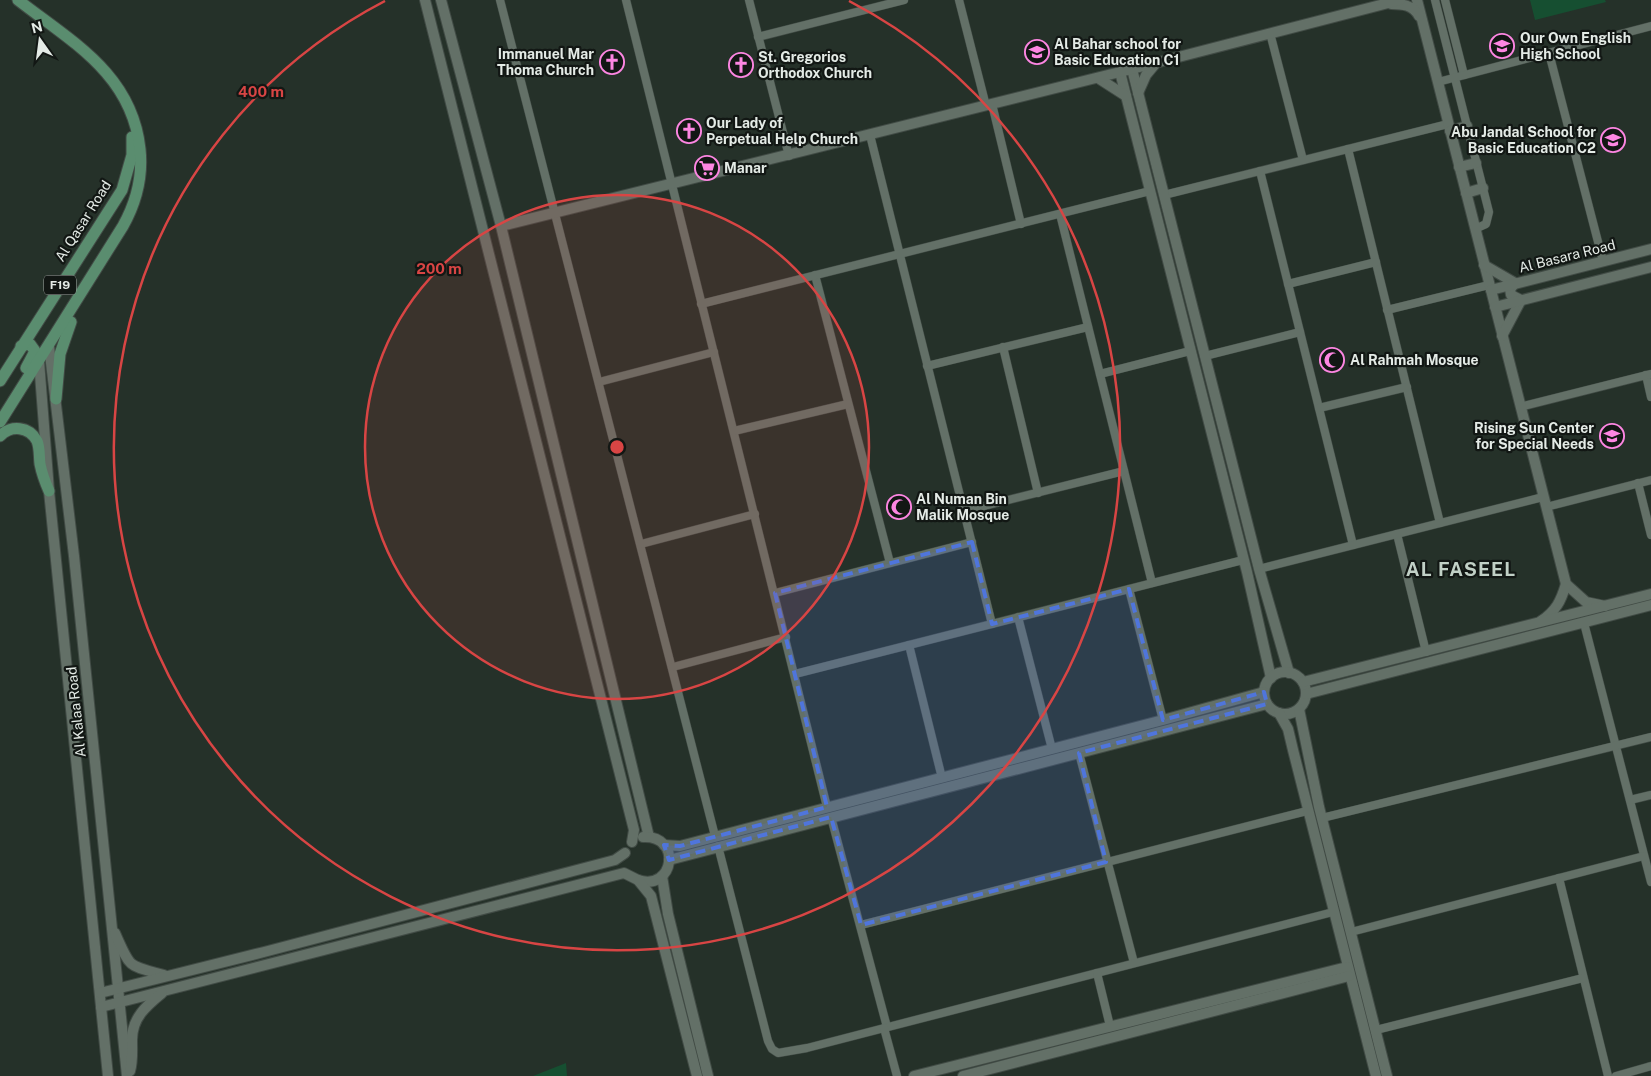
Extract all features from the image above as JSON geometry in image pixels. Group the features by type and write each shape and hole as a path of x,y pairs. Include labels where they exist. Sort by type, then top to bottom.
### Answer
{"main road":[{"path":"18,0 103,68 120,90 131,111"},
{"name":"F19","path":"0,422 123,226 137,198 141,160 138,135 131,111"},
{"name":"Al Qasar Road","path":"0,381 122,190 132,155 131,111"},
{"path":"56,399 63,342 86,286"},
{"path":"0,410 34,354 34,348 30,344 22,346"},
{"path":"0,436 10,429 18,428 33,435 39,446 42,472 49,491"}],"street":[{"path":"100,992 615,860 625,853 632,842 634,830 425,0"},
{"path":"441,0 501,226 649,837"},
{"path":"500,0 772,1048 778,1053 788,1052 1333,912"},
{"path":"626,0 829,812 861,925 897,1076"},
{"path":"749,0 789,156"},
{"path":"758,37 904,0"},
{"path":"959,0 1021,224"},
{"path":"501,226 789,156 1400,0"},
{"path":"1417,0 1566,584 1561,602 1550,615 1536,624"},
{"path":"1435,0 1489,216 1486,224 1475,229"},
{"path":"1445,0 1464,75"},
{"path":"1387,2 1405,4 1416,10 1422,22"},
{"path":"1438,82 1651,26"},
{"path":"1270,33 1303,160"},
{"path":"1549,53 1603,261"},
{"path":"1138,93 1146,75 1156,63"},
{"path":"1132,69 1259,569 1290,673"},
{"path":"1120,72 1271,678"},
{"path":"1098,78 1126,96"},
{"path":"1164,195 1348,149 1449,127 1467,126"},
{"path":"870,135 992,624"},
{"path":"1348,149 1440,523"},
{"path":"1459,167 1476,162"},
{"path":"1260,171 1353,545"},
{"path":"1466,193 1483,188"},
{"path":"701,304 1150,192"},
{"path":"1060,214 1152,583"},
{"name":"Al Basara Road","path":"1490,287 1516,283 1651,249"},
{"path":"1288,284 1376,262"},
{"path":"1484,265 1516,283 1510,289 1511,295 1521,300"},
{"path":"1495,307 1651,266"},
{"path":"815,275 890,563"},
{"path":"1387,310 1490,287"},
{"path":"500,298 511,316 517,340 522,343 528,339"},
{"path":"1502,336 1521,300"},
{"path":"927,366 1088,327"},
{"path":"1205,356 1300,332"},
{"name":"Al Kalaa Road","path":"49,346 127,1076"},
{"path":"1003,347 1038,493"},
{"path":"1100,374 1190,350"},
{"path":"599,382 714,352"},
{"name":"Al Kalaa Road","path":"39,362 49,491 108,1076"},
{"path":"520,380 524,373 531,374 539,403 547,420"},
{"path":"1520,407 1648,375 1651,397"},
{"path":"1319,408 1406,387"},
{"path":"734,431 848,404"},
{"path":"964,511 1124,471"},
{"path":"1259,569 1440,523 1651,480"},
{"path":"1638,483 1651,535"},
{"path":"641,544 755,514"},
{"path":"1397,534 1426,652"},
{"path":"775,594 972,542"},
{"path":"795,674 1243,560"},
{"path":"1566,584 1586,602 1605,606"},
{"path":"1129,589 1163,720"},
{"path":"1303,682 1651,594"},
{"path":"1306,694 1651,605"},
{"path":"1018,617 1052,749"},
{"path":"1584,623 1651,882"},
{"path":"673,667 786,638"},
{"path":"909,645 942,778"},
{"path":"1279,713 1289,714 1299,709 1304,702 1306,694 1303,682 1290,673 1279,673 1271,678 1264,692 1267,704 1279,713 1288,730 1307,811 1376,1076"},
{"path":"829,812 942,778 1264,692"},
{"path":"669,860 717,841 829,812 1079,753 1267,704"},
{"path":"1299,709 1322,818 1387,1076"},
{"path":"1322,818 1651,737"},
{"path":"1079,753 1134,963"},
{"path":"1630,800 1651,795"},
{"path":"861,925 1307,811"},
{"path":"632,842 649,837 664,845 678,846 717,841"},
{"path":"101,1007 621,873 648,882 662,876 667,870 669,860 664,845"},
{"path":"625,853 625,866 651,896 697,1076"},
{"path":"1351,932 1644,856"},
{"path":"662,876 670,923 708,1076"},
{"path":"1559,878 1608,1076"},
{"path":"111,924 125,956 131,964 144,971 167,976"},
{"path":"962,1076 1348,971"},
{"path":"1097,973 1110,1026"},
{"path":"1376,1030 1583,978"},
{"path":"914,1076 1110,1026 1294,986"},
{"path":"127,1076 132,1062 132,1033 136,1020 144,1008 165,990"},
{"path":"1616,1076 1651,1066"}],"highlighted area":[{"path":"972,542 992,624 1129,589 1163,720 1264,692 1267,704 1079,753 1106,862 861,925 831,817 669,860 664,845 680,846 827,807 775,593"}],"green space":[{"path":"1530,0 1605,0 1606,2 1535,20"},
{"path":"566,1063 567,1076 533,1076"}],"place":[{"name":"Our Own English High School","path":"1502,46"},
{"name":"Al Bahar school for Basic Education C1","path":"1037,52"},
{"name":"Immanuel Mar Thoma Church","path":"612,62"},
{"name":"St. Gregorios Orthodox Church","path":"741,65"},
{"name":"Our Lady of Perpetual Help Church","path":"689,131"},
{"name":"Abu Jandal School for Basic Education C2","path":"1613,140"},
{"name":"Manar","path":"707,168"},
{"name":"Al Rahmah Mosque","path":"1332,360"},
{"name":"Rising Sun Center for Special Needs","path":"1612,436"},
{"name":"Al Numan Bin Malik Mosque","path":"899,507"}],"district":[{"name":"AL FASEEL","path":"1461,569"}]}
